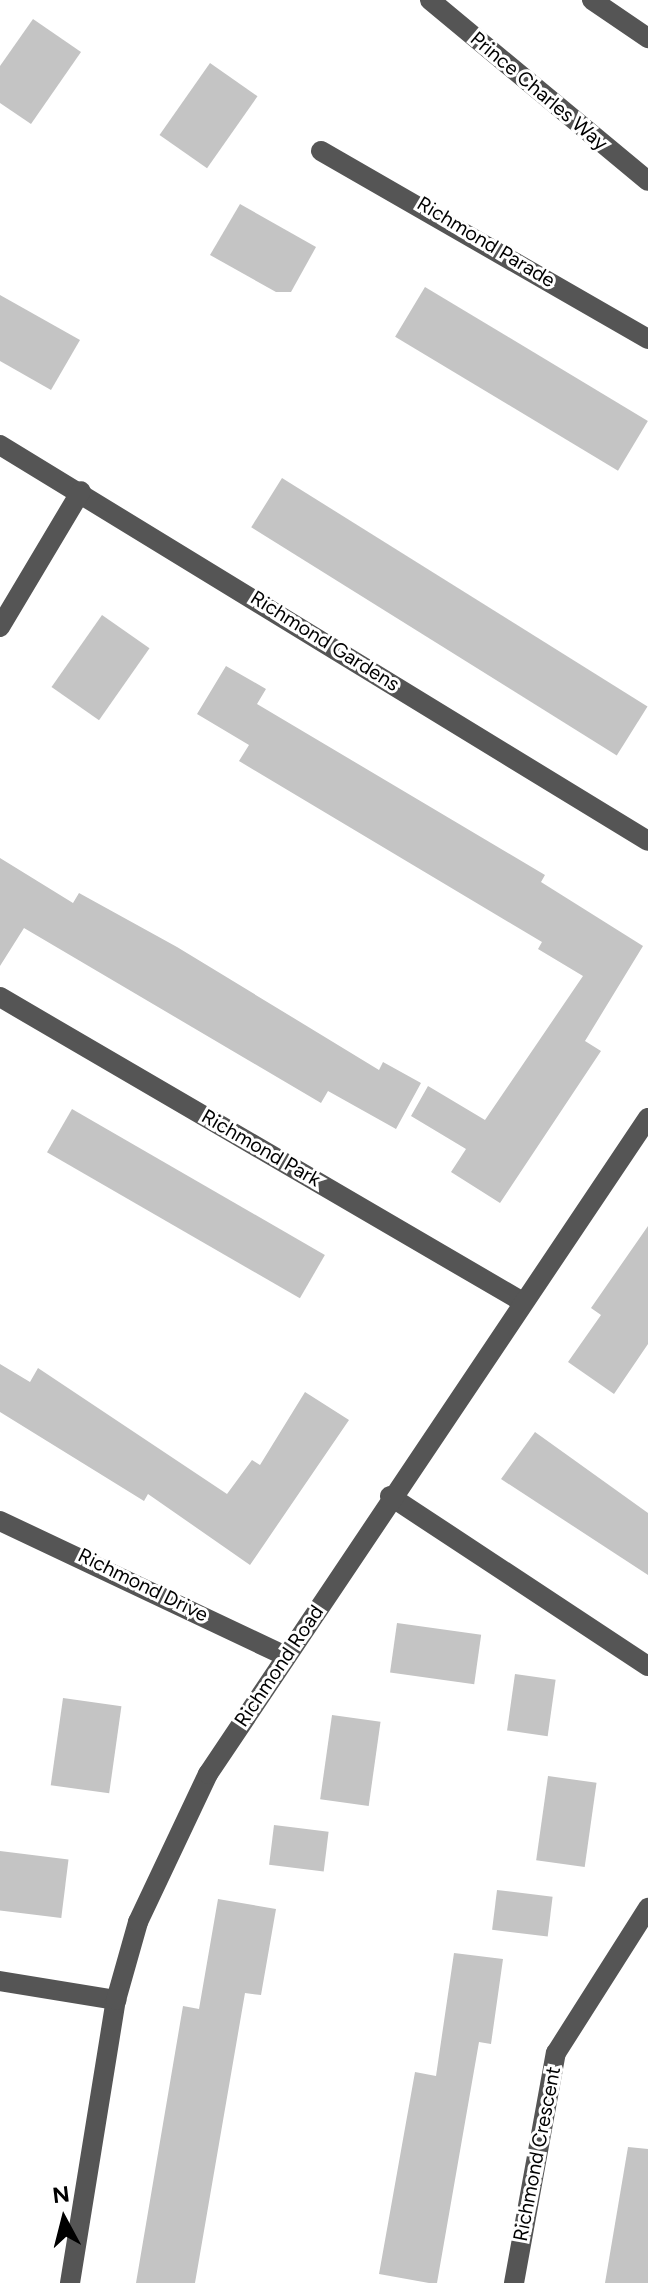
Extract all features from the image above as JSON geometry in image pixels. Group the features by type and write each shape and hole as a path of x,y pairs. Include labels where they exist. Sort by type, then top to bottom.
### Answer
{"street":[{"name":"Prince Charles Way","path":"430,0 648,181"},
{"path":"592,0 648,38"},
{"name":"Richmond Parade","path":"321,151 648,339"},
{"name":"Richmond Gardens","path":"0,445 81,491 648,841"},
{"path":"0,627 81,491"},
{"name":"Richmond Park","path":"0,997 521,1301"},
{"name":"Richmond Road","path":"70,2283 116,2000 138,1922 208,1774 283,1655 521,1301 644,1132"},
{"path":"390,1496 648,1666"},
{"name":"Richmond Drive","path":"0,1521 283,1655"},
{"name":"Richmond Crescent","path":"514,2283 556,2053 648,1908"},
{"path":"0,1981 116,2000"}],"building":[{"path":"33,19 81,52 31,124 0,103 0,66"},
{"path":"210,63 258,96 207,168 160,135"},
{"path":"240,204 316,247 291,292 276,292 210,255"},
{"path":"425,287 648,421 618,471 395,337"},
{"path":"0,295 80,340 51,390 0,361"},
{"path":"282,478 648,706 617,756 251,527"},
{"path":"102,615 150,648 99,720 52,687"},
{"path":"226,666 266,689 257,704 545,875 541,882 643,946 585,1041 601,1051 500,1203 451,1172 466,1149 411,1116 428,1086 485,1120 583,976 538,949 542,942 239,761 249,745 197,714"},
{"path":"0,858 73,903 79,893 177,947 379,1070 383,1062 421,1083 396,1129 328,1091 321,1103 24,928 0,966"},
{"path":"72,1109 325,1255 300,1298 47,1152"},
{"path":"648,1226 648,1344 614,1394 568,1362 601,1315 591,1308"},
{"path":"0,1364 30,1382 38,1368 227,1494 252,1460 260,1465 305,1392 349,1420 250,1565 148,1494 144,1501 0,1412"},
{"path":"535,1432 648,1513 648,1575 501,1479"},
{"path":"397,1623 481,1635 474,1684 390,1673"},
{"path":"515,1674 556,1680 548,1736 507,1730"},
{"path":"63,1698 121,1706 109,1793 51,1785"},
{"path":"332,1715 381,1722 369,1806 320,1799"},
{"path":"548,1776 597,1783 585,1867 536,1860"},
{"path":"274,1825 329,1832 324,1871 269,1865"},
{"path":"0,1851 68,1859 61,1918 0,1910"},
{"path":"497,1890 553,1897 548,1937 492,1930"},
{"path":"218,1899 276,1909 261,1995 245,1993 195,2283 136,2283 183,2006 199,2009"},
{"path":"454,1953 503,1959 491,2044 479,2042 437,2283 429,2283 379,2274 415,2072 436,2076"},
{"path":"628,2147 648,2149 648,2283 605,2283"}]}
